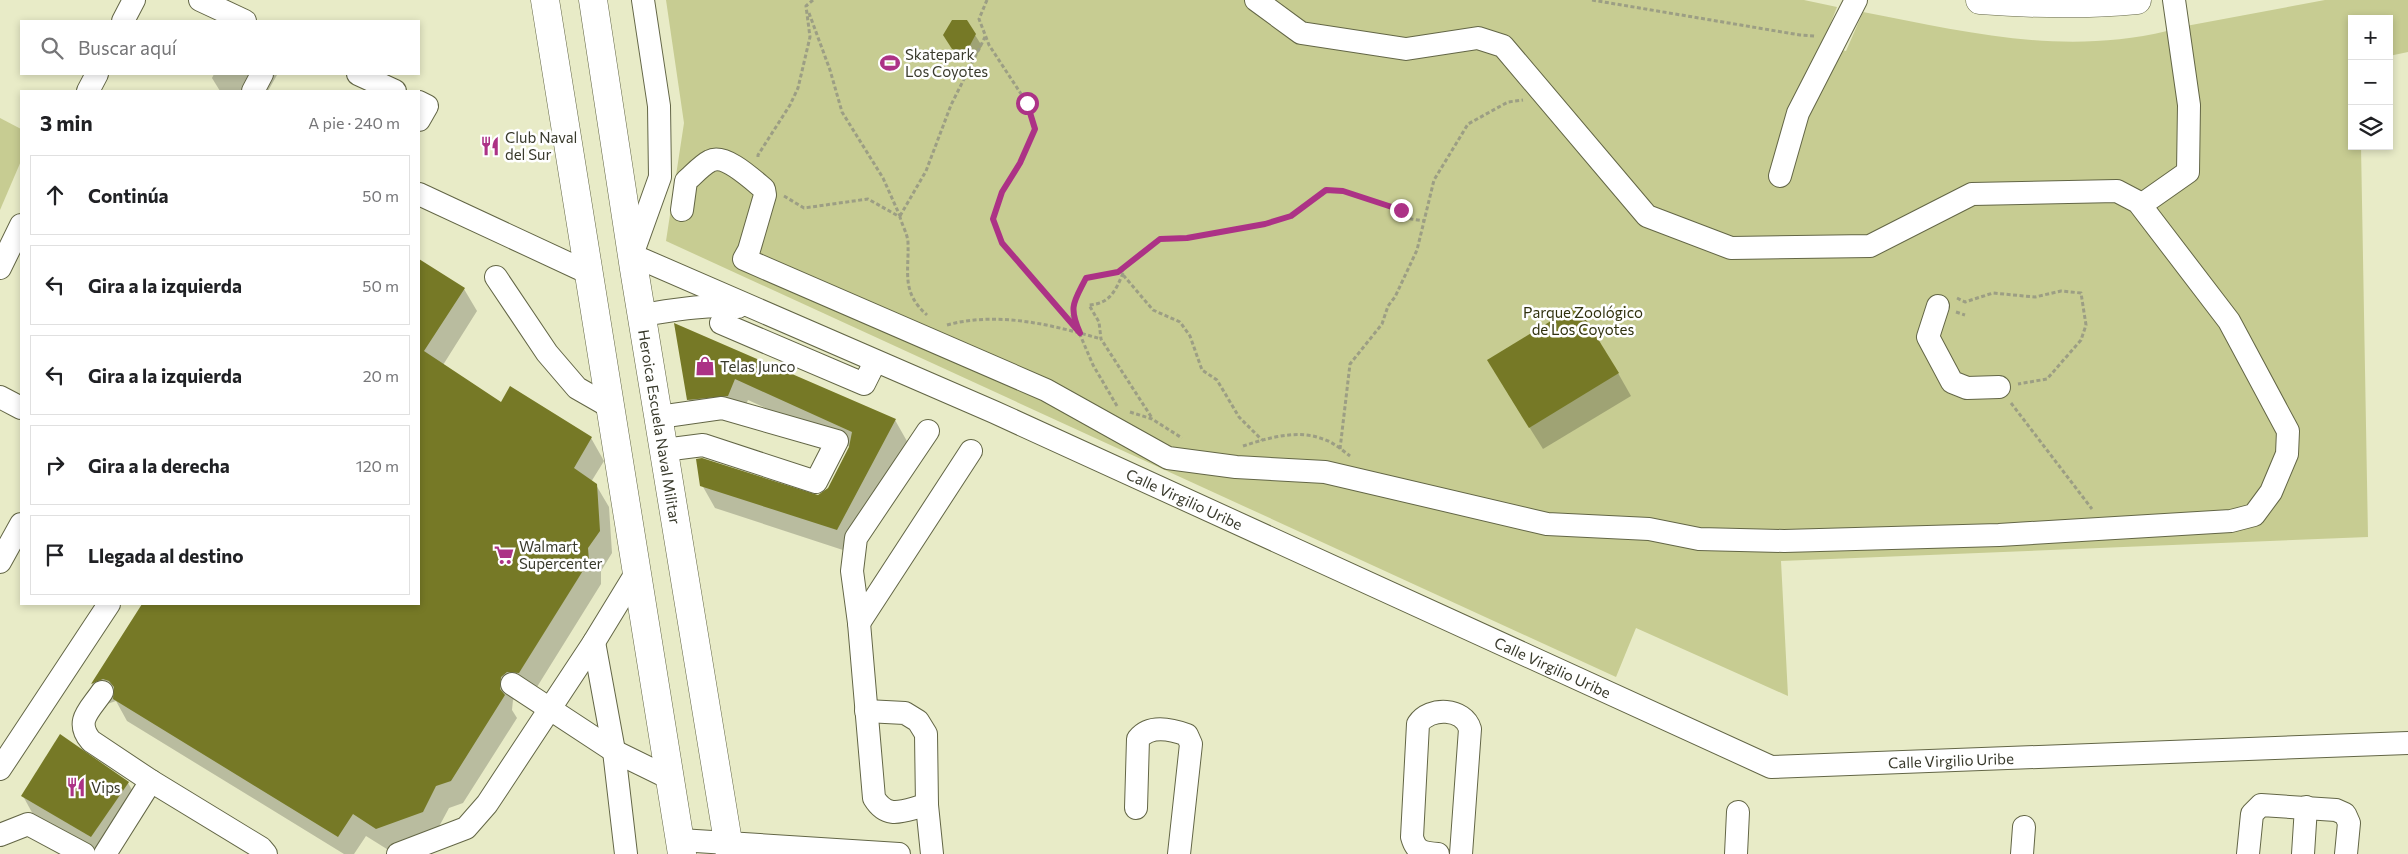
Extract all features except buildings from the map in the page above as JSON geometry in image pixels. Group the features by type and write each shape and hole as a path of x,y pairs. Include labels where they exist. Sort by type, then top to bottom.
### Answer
{"main road":[{"path":"545,0 591,274 681,847"},
{"name":"Heroica Escuela Naval Militar","path":"593,0 632,255 730,849"},
{"path":"1980,0 2072,4 2137,0"}],"street":[{"path":"124,20 134,0"},
{"path":"200,0 243,20"},
{"path":"632,255 660,177 659,106 643,0"},
{"path":"682,210 686,181 711,161 719,159 729,162 764,189 766,195 749,250 744,259 1046,390 1168,458 1236,467 1325,472 1547,524 1649,529 1700,539 1784,541 1999,535 2231,521 2254,515 2271,492 2287,454 2288,431 2229,321 2138,202 2116,192 1972,194 1870,246 1731,248 1647,216 1503,46 1478,38 1406,49 1300,33 1256,0"},
{"path":"1780,176 1798,114 1856,0"},
{"path":"2141,205 2188,172 2188,104 2174,0"},
{"path":"89,90 96,75"},
{"path":"254,90 261,75"},
{"path":"360,75 393,90"},
{"path":"420,194 591,274"},
{"path":"0,268 20,227"},
{"name":"Calle Virgilio Uribe","path":"632,255 751,309 1003,417 1771,767 2408,743"},
{"path":"496,276 547,353 577,388 612,408"},
{"name":"Calle Virgilio Uribe","path":"642,315 687,307 720,306 751,309"},
{"path":"1938,306 1928,337 1952,382 1967,388 1999,387"},
{"path":"721,323 864,384 875,362"},
{"path":"0,397 20,407"},
{"path":"659,417 722,408 838,442 816,482 703,445 664,450"},
{"path":"927,805 892,813 881,809 874,798 859,623 852,571 856,538 928,431"},
{"path":"859,623 971,451"},
{"path":"0,562 20,526"},
{"path":"398,854 466,828 502,784 638,570"},
{"path":"0,769 108,605"},
{"path":"594,642 614,751 626,854"},
{"path":"516,678 554,702 614,751 671,779"},
{"path":"102,692 83,721 84,732 91,740 151,781 262,848 266,854"},
{"path":"866,711 905,713 918,721 926,734 927,805 932,854"},
{"path":"1438,854 1421,852 1415,847 1412,837 1418,724 1424,715 1434,712 1459,715 1468,720 1470,729 1461,854"},
{"path":"1136,808 1138,739 1143,732 1152,729 1174,730 1187,735 1191,744 1179,854"},
{"path":"105,854 151,781"},
{"path":"2248,854 2252,814 2261,805 2336,810 2345,814 2349,824 2346,854"},
{"path":"2303,854 2306,807"},
{"path":"1736,854 1738,812"},
{"path":"0,835 28,824 84,854"},
{"path":"2022,854 2024,826"},
{"path":"681,847 899,854"}],"path":[{"path":"806,6 813,0"},
{"path":"987,0 979,19 989,45 1027,103 1035,129 1020,163 1002,192 993,219 1002,243 1080,333"},
{"path":"1592,0 1800,36 1837,37"},
{"path":"760,162 758,155 790,105 798,88 810,37 806,6"},
{"path":"806,6 830,70 842,112 882,178 900,217 908,242 906,266 909,289 917,306 929,317"},
{"path":"900,217 926,171 951,105 986,36"},
{"path":"1340,449 1350,364 1382,324 1388,306 1395,297 1417,250 1434,180 1468,124 1508,102 1532,98"},
{"path":"1110,405 1118,408 1093,365 1072,316 1074,303 1086,278 1122,271 1160,239 1187,238 1265,224 1291,216 1326,190 1343,191 1401,210 1411,219 1425,221"},
{"path":"780,194 804,208 868,199 900,217"},
{"path":"1122,271 1115,292 1106,301 1090,305 1099,322 1102,339 1152,419"},
{"path":"1122,271 1153,310 1180,322 1190,336 1202,370 1217,380 1239,417 1262,440"},
{"path":"1938,306 1948,296 1965,302 1993,293 2035,297 2061,291 2080,293 2086,325 2081,340 2048,379 1999,387 2099,518 2111,529"},
{"path":"941,327 965,320 1004,321 1051,325 1102,339"},
{"path":"1127,411 1152,419 1187,442"}],"green space":[{"name":"Parque Zoológico de Los Coyotes","path":"666,0 1804,0 1837,7 1822,46 1846,51 1863,12 1977,33 2052,41 2128,38 2167,31 2175,82 2186,26 2325,0 2408,0 2408,52 2393,55 2393,15 2348,15 2348,150 2361,150 2368,537 1781,561 1788,696 1636,628 1616,677 666,241 684,123"},
{"path":"0,118 20,128 20,163 0,210"}],"place":[{"name":"Skatepark Los Coyotes","path":"890,63"},
{"name":"Club Naval del Sur","path":"490,146"},
{"name":"Telas Junco","path":"705,366"},
{"name":"Walmart Supercenter","path":"504,555"},
{"name":"Vips","path":"76,787"}],"route":[{"path":"1027,103 1035,129 1020,163 1002,192 993,219 1002,243 1080,333 1072,316 1074,303 1086,278 1118,272 1160,239 1187,238 1265,224 1291,216 1326,190 1343,191 1401,210"}]}
